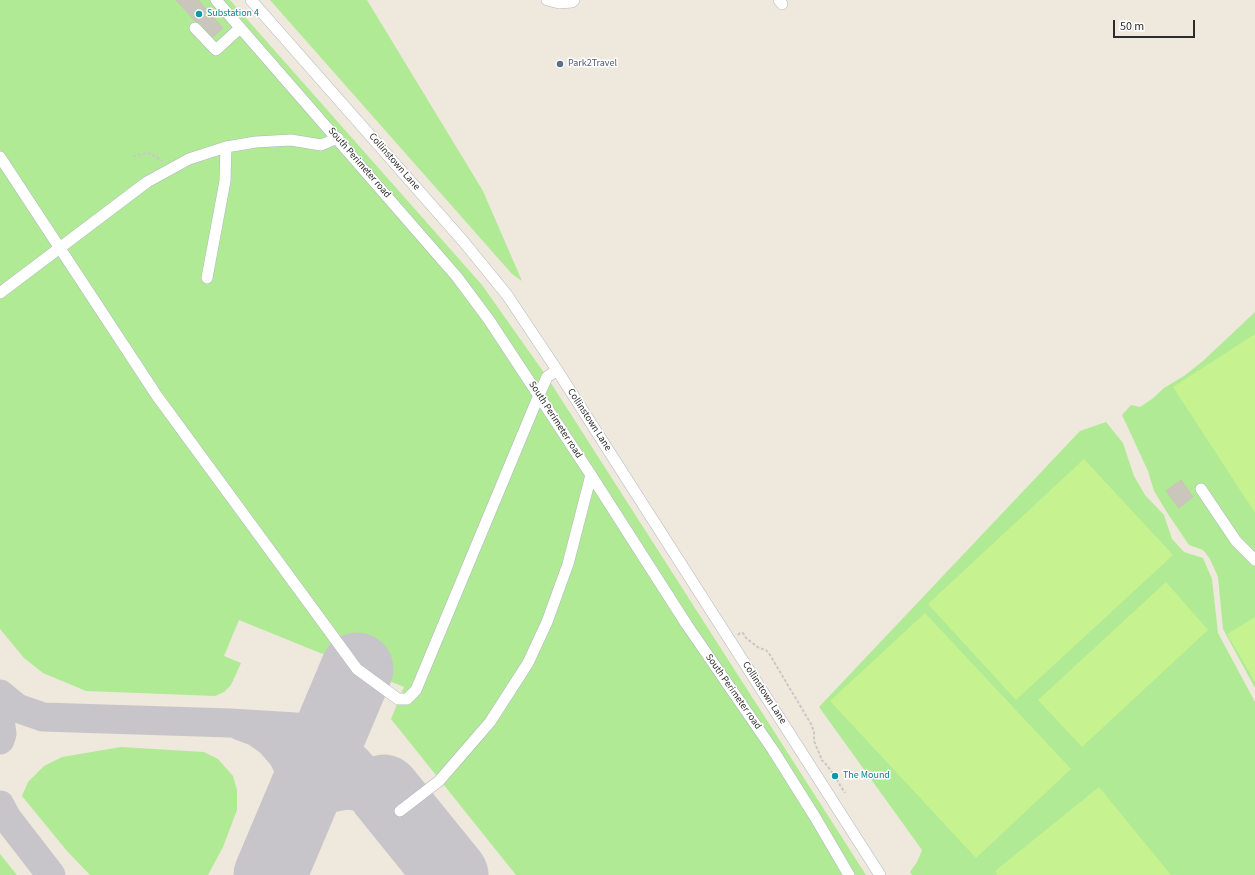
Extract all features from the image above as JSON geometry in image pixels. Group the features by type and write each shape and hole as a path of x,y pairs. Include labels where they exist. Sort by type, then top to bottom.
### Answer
{"street":[{"name":"South Perimeter road","path":"216,0 338,138 457,277 489,320 687,625 773,750 815,816 848,875"},
{"name":"Collinstown Lane","path":"251,0 463,241 507,295 557,370 880,875"},
{"path":"547,0 559,3 572,2 574,0"},
{"path":"195,28 216,50 240,28"},
{"path":"0,293 147,182 189,159 226,147 256,142 291,140 321,145 338,138"},
{"path":"207,278 225,181 226,147"},
{"path":"0,157 156,396 356,669 398,699 406,699 416,690 539,395 547,377 557,370"},
{"path":"400,811 439,781 490,722 528,663 547,622 568,564 591,475"},
{"path":"1201,489 1236,541 1255,560"}],"path":[{"path":"133,156 149,153 164,161 170,169"},
{"path":"738,637 742,632 746,638 758,648 766,650 770,655 811,724 814,732 814,741 822,760 832,772 846,794"},
{"path":"810,766 814,762 816,763 822,760"}],"green space":[{"path":"0,0 230,0 482,285 547,377 866,875 516,875 391,719 404,687 239,620 224,656 241,663 231,685 224,692 215,696 86,691 43,673 24,658 0,629"},
{"path":"270,0 367,0 483,191 522,281 512,274"},
{"path":"1255,312 1255,688 1223,629 1218,577 1210,559 1203,550 1189,545 1168,514 1154,491 1148,471 1122,415 1131,405 1140,407 1164,388 1184,376 1203,361"},
{"path":"1255,334 1255,513 1173,387"},
{"path":"1106,422 1123,443 1134,476 1145,495 1164,515 1172,539 1184,552 1203,558 1212,579 1218,633 1255,702 1255,875 912,875 910,872 917,862 922,850 819,707 1080,431"},
{"path":"1084,459 1173,555 1016,700 928,604"},
{"path":"1166,582 1208,630 1082,747 1038,700"},
{"path":"925,613 1071,769 976,858 830,701"},
{"path":"1255,617 1255,682 1227,634"},
{"path":"121,747 204,752 218,759 233,776 237,790 237,810 223,847 208,875 90,875 67,851 22,796 28,782 44,766 62,757"},
{"path":"1099,787 1171,875 998,875 995,871"},
{"path":"0,854 17,875 0,875"}],"building":[{"name":"Substation 4","path":"176,0 198,0 223,28 213,37 200,23 195,21"},
{"path":"1181,480 1193,497 1179,508 1166,491"}],"taxiway":[{"path":"0,694 17,708 43,717 230,723 296,727 327,739 340,747 356,759 384,791"},
{"path":"0,719 2,734 0,740"},
{"path":"240,726 256,732 270,742 283,757 290,771 293,785 294,798 291,820 269,875"},
{"path":"288,831 306,810 326,799 347,795 373,798 384,802 403,814"},
{"path":"0,805 7,818 51,875"}],"runway":[{"path":"270,875 357,669"},
{"path":"384,791 452,875"}],"place":[{"name":"Substation 4","path":"199,14"},
{"name":"Park2Travel","path":"560,64"},
{"name":"The Mound","path":"835,776"}]}
